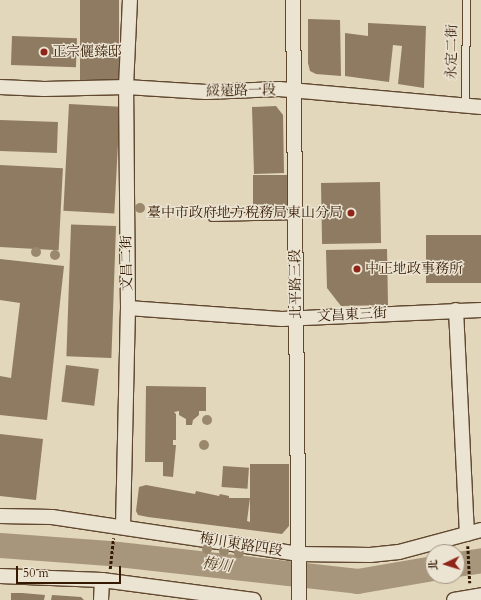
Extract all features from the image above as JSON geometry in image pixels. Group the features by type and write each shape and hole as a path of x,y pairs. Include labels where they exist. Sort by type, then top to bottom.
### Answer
{"street":[{"name":"文昌二街","path":"118,526 128,308 126,87 130,0"},
{"name":"北平路三段","path":"293,0 292,90 297,318 299,594"},
{"name":"綏遠路一段","path":"0,87 44,89 126,87 206,92 292,90 481,107"},
{"name":"文昌東三街","path":"128,308 297,318 481,310"},
{"path":"456,310 467,534"},
{"name":"梅川東路四段","path":"0,516 52,517 118,526 299,561 399,552 481,530"},
{"path":"0,576 108,578 254,600"},
{"path":"101,600 108,578"},
{"path":"454,600 475,598"}],"lane":[{"name":"永定二街","path":"465,105 466,0"},
{"path":"212,217 295,215"}],"path":[{"path":"108,578 118,526"},
{"path":"467,534 475,598"}],"building":[{"path":"80,0 119,0 119,81 80,81"},
{"path":"308,19 340,20 341,76 316,74 310,71 308,63"},
{"path":"368,23 426,26 424,88 398,84 402,46 393,45 389,82 345,76 345,33 368,36"},
{"name":"正宗儷臻邸","path":"12,36 77,38 76,67 11,65"},
{"path":"69,104 120,107 114,214 63,211"},
{"path":"276,106 283,115 284,173 254,174 252,107"},
{"path":"0,120 58,122 57,153 0,151"},
{"path":"0,165 63,168 59,250 0,247"},
{"path":"253,175 288,175 288,211 253,211"},
{"name":"臺中市政府地方稅務局東山分局","path":"380,182 381,243 322,244 321,183"},
{"path":"71,224 116,226 111,358 66,356"},
{"path":"426,235 481,235 481,283 426,283"},
{"name":"中正地政事務所","path":"387,249 388,305 341,306 327,288 326,250"},
{"path":"0,259 64,266 47,420 0,415 0,376 11,378 20,303 0,300"},
{"path":"66,365 99,369 94,406 61,402"},
{"path":"146,386 206,387 206,411 199,411 199,415 193,420 192,425 186,425 186,419 179,415 179,411 174,412 176,414 176,440 173,440 173,445 176,445 173,477 163,476 163,462 145,462"},
{"path":"0,434 43,439 36,500 0,496"},
{"path":"250,464 289,464 289,526 282,534 148,517 138,515 136,511 139,487 146,485 195,494 196,491 219,496 220,494 229,496 229,498 250,498","holes":["250,498 250,522 247,521"]},
{"path":"223,466 249,468 247,489 222,487"},
{"path":"11,593 45,595 44,600 11,600"},
{"path":"52,595 81,597 84,600 51,600"}],"waterway":[{"name":"梅川","path":"0,545 109,553 357,581 425,569"},
{"name":"梅川","path":"465,563 481,560"}],"place":[{"name":"正宗儷臻邸","path":"44,52"},
{"name":"臺中市政府地方稅務局東山分局","path":"351,213"},
{"name":"中正地政事務所","path":"357,269"}]}
